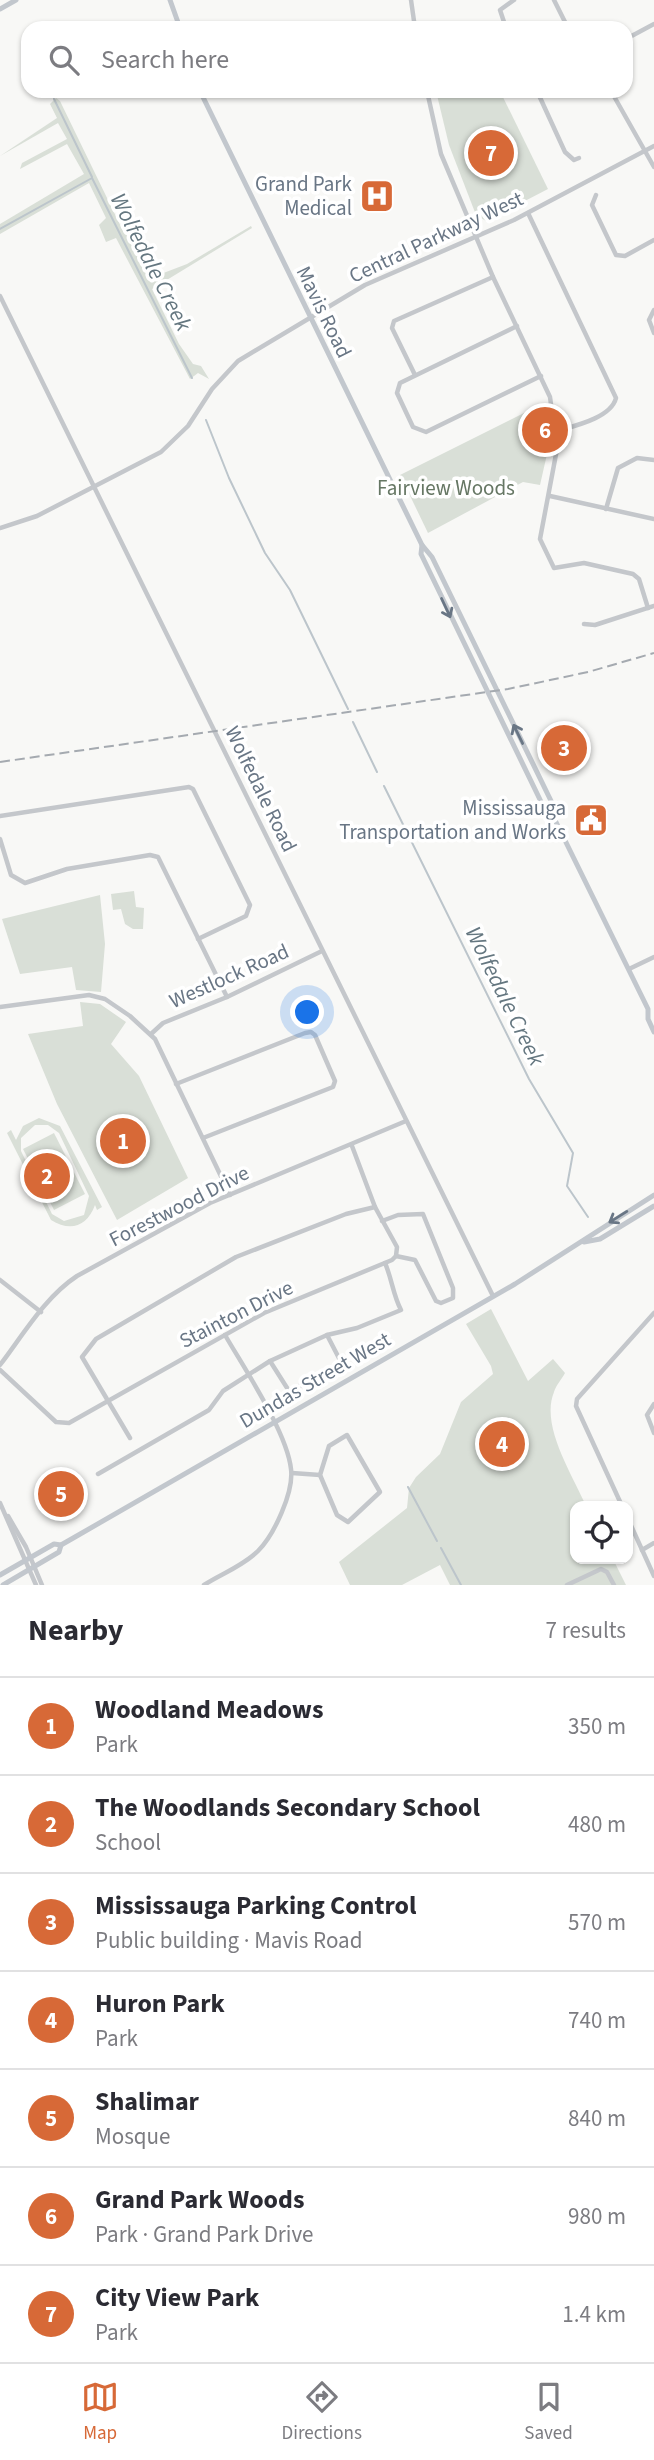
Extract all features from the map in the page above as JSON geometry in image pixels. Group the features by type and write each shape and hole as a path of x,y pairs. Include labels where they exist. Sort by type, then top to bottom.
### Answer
{"main road":[{"path":"0,9 16,0"},
{"path":"170,0 178,21"},
{"name":"Mavis Road","path":"203,98 309,318 422,545 432,557 554,807 554,818 651,1011 648,1019 654,1032"},
{"name":"Mavis Road","path":"422,545 421,554 477,674 546,812 554,818"},
{"name":"Dundas Street West","path":"0,1575 54,1544 61,1545 493,1296 584,1242 595,1231 654,1195"},
{"name":"Dundas Street West","path":"584,1242 600,1238 654,1206"},
{"name":"Dundas Street West","path":"3,1585 59,1552 61,1545"}],"street":[{"path":"411,0 414,21"},
{"path":"504,21 500,10 514,0"},
{"path":"554,0 564,21"},
{"path":"633,36 654,25"},
{"path":"429,98 440,151 493,277 551,397 557,431 550,496 540,539 551,566 556,568 584,563 633,573 639,579 651,607 595,625 584,624"},
{"path":"541,98 565,152 574,160 579,158"},
{"path":"615,98 654,167"},
{"name":"Central Parkway West","path":"0,528 27,520 170,445 188,426 229,369 251,352 375,279 528,213 654,146"},
{"path":"596,195 592,205 614,253 625,256 654,240"},
{"path":"528,213 616,398 611,408 583,424 557,431"},
{"path":"415,375 392,328 394,321 493,277"},
{"name":"Wolfedale Road","path":"0,296 493,1296"},
{"path":"654,310 649,320 654,333"},
{"path":"517,326 400,383 397,393 413,427 424,433 541,376"},
{"path":"606,509 618,468 637,458 654,460"},
{"path":"550,496 654,519"},
{"path":"0,816 189,787 193,789 250,905 246,916 198,939"},
{"path":"0,839 11,875 25,883 67,869 150,855 158,857 227,997"},
{"name":"Westlock Road","path":"151,1034 163,1023 227,997 322,951"},
{"path":"629,969 654,957"},
{"path":"0,1007 77,995 98,997 111,1002 151,1034 230,1195"},
{"path":"176,1084 305,1033 311,1031 315,1035 335,1081 333,1087 203,1138"},
{"name":"Forestwood Drive","path":"0,1367 41,1312 65,1284 77,1276 230,1195 352,1146 406,1121"},
{"path":"352,1146 375,1208 382,1221 397,1247 396,1256 415,1259 436,1301 442,1303 453,1298 453,1288 423,1214 398,1215 382,1221"},
{"path":"130,1438 82,1357 103,1334 236,1257 346,1214 375,1208"},
{"name":"Stainton Drive","path":"0,1367 62,1424 108,1402 264,1313 396,1256"},
{"path":"98,1475 209,1409 223,1391 270,1361 327,1335 357,1328 401,1310 394,1296 395,1287 385,1263"},
{"path":"0,1280 41,1312"},
{"path":"620,1501 576,1406 577,1399 654,1314"},
{"path":"204,1585 251,1557 266,1542 277,1525 292,1473 289,1456 273,1423 225,1335"},
{"path":"270,1361 289,1391 340,1366 341,1362 327,1335"},
{"path":"654,1404 647,1415 654,1433"},
{"path":"347,1435 380,1492 348,1522 344,1522 332,1504 320,1475 329,1446 347,1435"},
{"path":"292,1473 320,1475"},
{"path":"0,1503 42,1585"},
{"path":"633,1530 654,1576"},
{"path":"642,1550 654,1543"},
{"path":"32,1568 36,1585"},
{"path":"567,1585 601,1569 607,1572 614,1585"}],"green space":[{"path":"56,98 60,101 124,233 132,236 153,277 187,264 251,226 252,228 152,289 179,344 193,364 201,366 209,379 198,373 190,379 116,238 106,242 99,225 106,218 89,183 0,234 0,224 84,174 67,144 20,169 22,163 67,139 58,123 0,156 57,118 50,104"},
{"path":"438,98 503,98 548,189 486,221 476,215 449,145"},
{"name":"Fairview Woods","path":"524,413 526,428 550,441 540,485 523,482 428,533 400,475"},
{"path":"134,891 136,907 144,908 143,929 133,929 125,924 121,909 113,910 111,894"},
{"path":"100,895 105,944 101,992 76,990 72,967 20,974 2,919"},
{"path":"80,1002 100,1004 126,1022 111,1044 139,1076 188,1178 117,1220 57,1104 28,1034 83,1026"},
{"path":"39,1118 60,1126 102,1207 97,1210 95,1205 83,1223 65,1226 51,1220 7,1133 11,1130 16,1140 23,1126","holes":["35,1125 48,1125 59,1133 89,1196 84,1215 64,1221 52,1214 21,1151 21,1138"]},
{"path":"54,1133 85,1194 54,1210 23,1149"},
{"path":"491,1309 528,1381 553,1359 565,1373 554,1392 551,1420 560,1450 584,1501 570,1501 570,1564 616,1564 626,1585 450,1585 440,1565 402,1585 350,1585 339,1562 407,1508 409,1488 416,1477 440,1454 461,1402 493,1374 466,1324"}],"waterway":[{"path":"54,99 92,177"},
{"name":"Wolfedale Creek","path":"0,229 92,178 192,378"},
{"name":"Wolfedale Creek","path":"206,420 229,478 265,553 290,590 348,709"},
{"name":"Wolfedale Creek","path":"353,722 377,772"},
{"name":"Wolfedale Creek","path":"384,786 529,1079 573,1153 567,1186 588,1217"},
{"path":"408,1487 437,1541"},
{"path":"441,1548 461,1585"}],"railway":[{"path":"0,762 508,689 588,672 654,653"}],"place":[{"name":"City View Park","path":"491,153"},
{"name":"Grand Park Medical","path":"377,196"},
{"name":"Grand Park Woods","path":"545,430"},
{"name":"Mississauga Parking Control","path":"564,748"},
{"name":"Mississauga Transportation and Works","path":"591,820"},
{"name":"Woodland Meadows","path":"123,1141"},
{"name":"The Woodlands Secondary School","path":"47,1176"},
{"name":"Huron Park","path":"502,1444"},
{"name":"Shalimar","path":"61,1494"}]}
